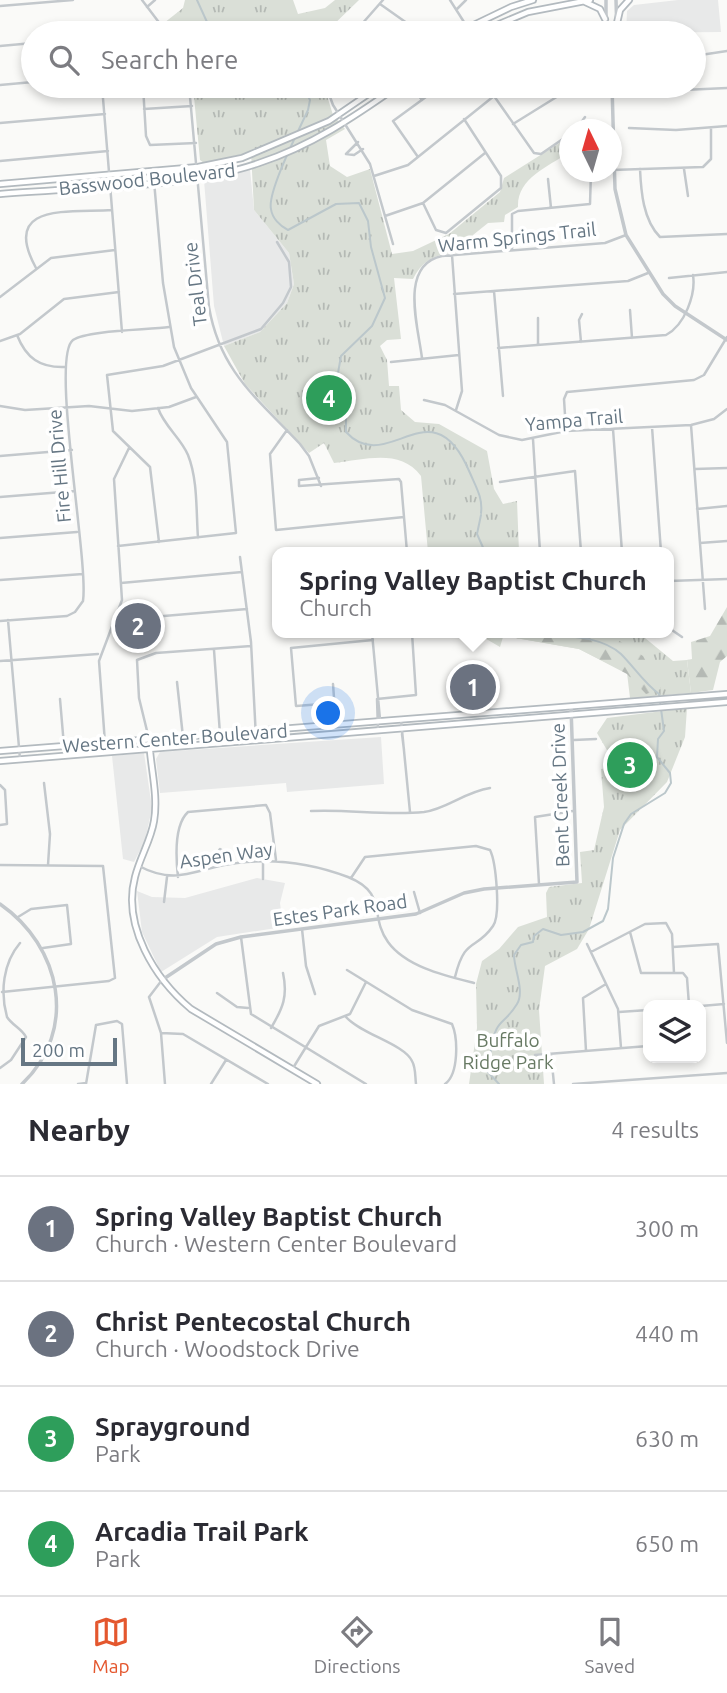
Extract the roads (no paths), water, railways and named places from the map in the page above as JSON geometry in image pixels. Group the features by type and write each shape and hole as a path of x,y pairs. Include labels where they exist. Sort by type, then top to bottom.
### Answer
{"main road":[{"path":"482,21 533,0"},
{"path":"507,21 555,0"},
{"path":"528,12 590,0"},
{"path":"617,21 620,10 629,0"},
{"path":"581,1 595,5 605,19"},
{"name":"Basswood Boulevard","path":"0,184 198,167 259,152 309,131 363,98"},
{"name":"Basswood Boulevard","path":"0,194 199,176 258,164 306,144 380,98"},
{"name":"Western Center Boulevard","path":"0,751 727,694"},
{"name":"Western Center Boulevard","path":"0,761 402,732 727,702"},
{"path":"598,705 599,714"},
{"path":"150,751 161,739"},
{"path":"138,741 150,751 155,816 133,886 136,924 143,946 162,979 191,1009 317,1084"},
{"path":"92,754 105,743 116,752"}],"street":[{"path":"0,6 73,0"},
{"path":"142,0 157,21"},
{"path":"146,7 155,0"},
{"path":"366,21 383,0"},
{"path":"450,0 464,21"},
{"path":"457,9 466,0"},
{"path":"605,19 606,0"},
{"path":"616,0 617,21"},
{"path":"380,5 403,21"},
{"path":"0,46 21,44"},
{"path":"706,54 727,51"},
{"path":"0,85 21,83"},
{"path":"706,89 727,88"},
{"path":"103,98 122,332"},
{"path":"144,98 150,145 196,143"},
{"name":"Teal Drive","path":"190,98 209,307 219,346 240,382 306,451 321,486"},
{"path":"331,98 339,115 363,149 374,176 393,244"},
{"path":"418,158 393,121 425,98"},
{"path":"374,176 402,168 418,158 491,98"},
{"path":"495,98 537,155 559,141"},
{"path":"513,124 556,98"},
{"path":"612,98 612,119"},
{"path":"144,109 192,106"},
{"path":"0,123 105,114"},
{"path":"423,203 436,230 446,233 499,191 503,183 464,119"},
{"path":"629,128 676,130 727,126"},
{"path":"622,170 697,169 709,162 712,153 711,128"},
{"path":"358,142 346,154 354,155 363,149"},
{"path":"0,161 108,151"},
{"path":"385,216 423,203 485,153"},
{"path":"640,169 643,200 651,224 660,237 727,234"},
{"path":"684,169 688,196"},
{"path":"548,179 551,208"},
{"path":"118,545 198,539 236,533 230,452 222,432 197,396 178,360 170,327 154,181"},
{"path":"512,250 512,215 518,211 590,204 591,182"},
{"path":"566,431 564,399 567,391 694,380 704,374 727,339 684,312 663,294 626,235 618,212 614,182"},
{"path":"36,268 21,240 23,227 29,220 112,210"},
{"name":"Warm Springs Trail","path":"422,358 416,278 431,260 452,255 605,243 626,235"},
{"path":"159,542 151,472 147,463 113,431 107,377 110,373 157,367 261,329 283,303 291,287 289,262 277,242"},
{"path":"0,297 51,258 115,250"},
{"path":"452,255 462,394 456,410"},
{"path":"669,278 727,272"},
{"path":"454,294 628,281 648,273"},
{"path":"498,348 666,335 674,329 694,294 693,275"},
{"path":"494,291 503,396"},
{"path":"0,341 17,335 64,299 119,292"},
{"path":"630,310 632,338"},
{"path":"580,342 579,320 582,314"},
{"path":"538,318 538,345"},
{"name":"Fire Hill Drive","path":"0,621 72,614 83,601 65,367 66,348 73,340 86,336 170,327"},
{"path":"17,335 32,360 44,365 65,367"},
{"path":"391,362 459,355"},
{"path":"0,406 25,410 159,408 197,396"},
{"name":"Yampa Trail","path":"424,400 438,402 456,410 499,435 533,439 566,431 689,425 708,421 727,411"},
{"path":"159,408 191,464 198,539"},
{"path":"689,425 705,609"},
{"path":"652,427 661,547"},
{"path":"613,429 622,547"},
{"path":"287,430 270,454 276,530 404,517"},
{"path":"533,439 540,547"},
{"path":"105,743 100,654 119,612 121,583 114,480 129,447"},
{"path":"0,456 72,450"},
{"path":"695,470 727,468"},
{"path":"500,482 536,479 575,471 581,547"},
{"path":"318,478 299,480 298,484 300,487 321,486 398,479 407,547"},
{"path":"0,497 75,491"},
{"path":"697,509 727,506"},
{"path":"0,538 79,531"},
{"path":"700,543 727,541"},
{"path":"240,557 251,646 256,742"},
{"path":"121,583 242,572"},
{"path":"0,580 83,575"},
{"path":"674,581 727,579"},
{"path":"119,612 140,618 247,609"},
{"path":"8,620 20,759"},
{"path":"674,631 682,637"},
{"path":"377,699 416,695 412,638"},
{"path":"335,703 296,706 291,648 373,640 381,719 378,722 379,732"},
{"path":"149,740 139,698 137,660 156,653 251,646"},
{"path":"214,649 220,734"},
{"path":"0,662 100,654"},
{"path":"177,682 183,737"},
{"path":"333,684 336,725"},
{"path":"60,699 64,747"},
{"name":"Bent Creek Drive","path":"571,707 577,882"},
{"path":"401,720 410,813"},
{"path":"574,740 596,738"},
{"path":"44,783 50,834 48,865"},
{"path":"0,785 5,790 8,818 7,824 0,825"},
{"path":"311,811 410,813 436,809 469,792 490,788"},
{"path":"451,792 456,799"},
{"path":"178,877 177,850 184,816 188,812 266,805 270,813 276,860"},
{"path":"540,884 535,817 573,811"},
{"path":"351,878 365,857 482,846 490,850 496,921 489,931 465,948 454,978"},
{"path":"220,866 220,849 225,852 228,864"},
{"name":"Aspen Way","path":"139,866 178,877 228,864 276,860 315,867 351,878 370,892 377,902 387,941 399,952 415,962 474,983"},
{"path":"263,861 263,879"},
{"path":"0,865 103,866 115,978 109,981 2,992"},
{"path":"164,902 167,876"},
{"name":"Estes Park Road","path":"162,979 216,944 241,937 420,913 464,893 577,882"},
{"path":"414,892 420,913"},
{"path":"0,904 18,917 43,948 54,986 56,1018 49,1049 36,1071 22,1084"},
{"path":"18,917 31,909 67,905 71,944 43,948"},
{"path":"591,952 645,924 666,923 671,927 674,973"},
{"path":"302,929 306,966 315,994"},
{"path":"630,932 641,973 674,973 686,976 688,1000"},
{"path":"241,937 248,1008 256,1019 366,1084"},
{"path":"0,1068 15,1055 26,1037 6,1015 2,992 2,968 20,943"},
{"path":"673,947 716,943 724,973 727,1041"},
{"path":"587,944 619,1012 621,1048"},
{"path":"347,970 412,1010 452,1024 455,1032 454,1074 445,1084"},
{"path":"271,1028 285,1006 287,992 283,973"},
{"path":"162,979 149,997 160,1032 165,1084"},
{"path":"293,1069 321,1024 346,1017 353,1011 366,982"},
{"path":"586,1051 583,998 606,984"},
{"path":"217,993 237,1007 248,1008"},
{"path":"706,1006 724,1004"},
{"path":"619,1012 643,1010"},
{"path":"346,1017 356,1026 409,1057 413,1063 416,1084"},
{"path":"78,1084 86,1083 96,1025 117,1021 122,1024 127,1084"},
{"path":"160,1032 183,1034 260,1082 268,1084"},
{"path":"534,1055 643,1046"},
{"path":"551,1054 554,1084"},
{"path":"211,1084 226,1060"},
{"path":"573,1084 727,1073"}],"waterway":[{"path":"197,0 207,21"},
{"path":"309,98 308,110 274,189 272,212 277,221 288,230 336,204 359,203 368,221 371,247 385,298 372,326 341,356 338,373 346,405 346,432 362,443 378,445 425,432 440,435 455,447 470,473 480,497 481,513"},
{"path":"481,515 477,534 483,547"},
{"path":"499,1084 487,1068 495,1032 519,999 520,986 514,955 521,945 533,942 534,936 543,929 561,935 583,932 603,921 608,909 613,858 624,824 631,814 665,793 671,783 670,773 657,757 658,739 664,731 659,694 621,654 603,643 580,638"}],"place":[{"name":"Arcadia Trail Park","path":"329,398"},
{"name":"Christ Pentecostal Church","path":"138,626"},
{"name":"Spring Valley Baptist Church","path":"473,687"},
{"name":"Sprayground","path":"630,765"}],"park label":[{"name":"Buffalo Ridge Park","path":"508,1051"}]}
